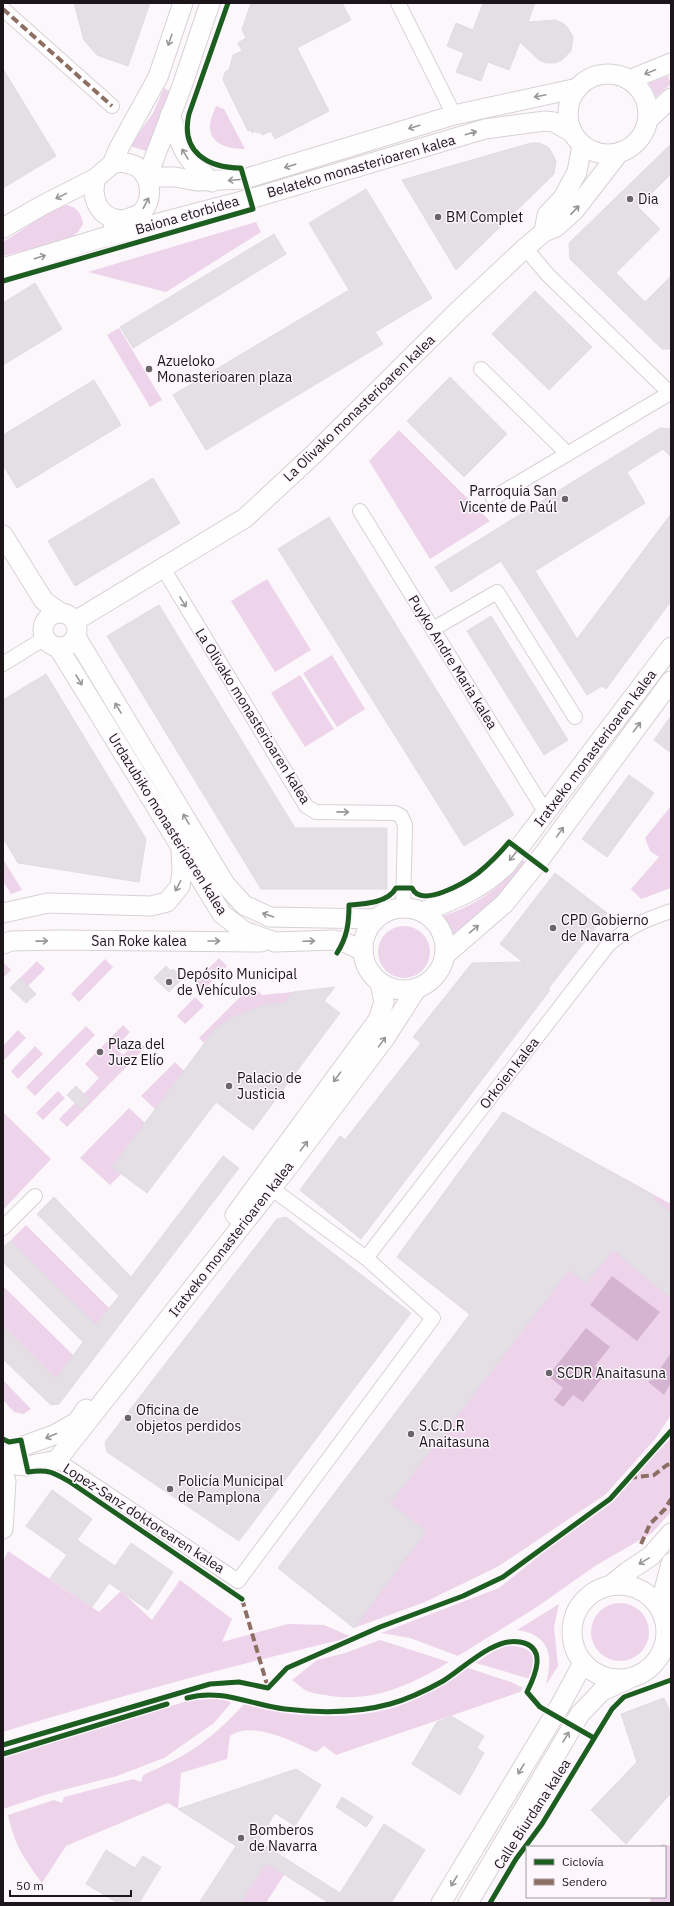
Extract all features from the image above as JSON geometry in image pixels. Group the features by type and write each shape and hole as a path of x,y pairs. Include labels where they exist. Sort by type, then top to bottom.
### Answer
{"street":[{"path":"3,228 41,206 96,178 112,164 120,146 158,77 183,3"},
{"name":"Baiona etorbidea","path":"98,239 125,220 140,214 148,202 151,188 147,177 182,86 210,3"},
{"path":"398,3 454,115"},
{"path":"3,9 112,106"},
{"path":"629,80 671,63"},
{"path":"544,232 547,215 563,198 577,172 577,139 568,111 572,98 578,88 586,81 596,76 615,75 629,80 638,87 645,97 648,120"},
{"name":"Belateko monasterioaren kalea","path":"147,177 175,177 197,182 244,180 454,115 578,88"},
{"path":"577,139 591,151 602,154 618,154 638,141 648,120 671,98"},
{"path":"170,115 181,148 189,161 212,182"},
{"name":"Belateko monasterioaren kalea","path":"125,220 150,225 250,199 485,129 545,120 554,122 577,139"},
{"name":"La Olivako monasterioaren kalea","path":"3,664 245,518 316,452 459,310 525,248 544,232 556,227 574,211 618,154"},
{"path":"112,164 126,162 139,168 147,177"},
{"name":"Baiona etorbidea","path":"96,178 93,187 96,204 105,215 114,219 125,220"},
{"name":"Baiona etorbidea","path":"3,268 150,225"},
{"path":"493,498 670,393 548,275 525,248"},
{"path":"482,369 568,454"},
{"name":"Puyko Andre Maria kalea","path":"360,511 546,813"},
{"name":"Urdazubiko monasterioaren kalea","path":"3,535 44,601 181,848 222,914 244,931 275,942 334,940 344,942 363,951"},
{"name":"La Olivako monasterioaren kalea","path":"163,568 306,806 316,812 395,813 401,816 405,825 403,908"},
{"path":"433,629 497,592 575,717"},
{"name":"Urdazubiko monasterioaren kalea","path":"60,630 225,884 244,905 270,917 376,919"},
{"name":"Iratxeko monasterioaren kalea","path":"423,912 470,892 491,880 506,865 671,647"},
{"name":"Iratxeko monasterioaren kalea","path":"445,955 504,904 537,863 671,682"},
{"path":"3,913 48,903 151,906 167,902 180,886 182,871 181,848"},
{"path":"403,908 423,912 434,920 441,930 445,942 445,955 442,966 436,976 428,983 417,988 404,990 392,989 380,983 368,969 363,951 364,939 368,928 385,912 403,908"},
{"name":"Orkoien kalea","path":"366,1258 608,945 636,924 671,911"},
{"name":"San Roke kalea","path":"3,944 11,941 58,940 275,942"},
{"name":"Iratxeko monasterioaren kalea","path":"57,1460 265,1184 378,1020 384,1002 380,983"},
{"name":"Iratxeko monasterioaren kalea","path":"3,1458 23,1446 54,1435 77,1422 209,1252 385,1038 417,988"},
{"path":"265,1184 366,1258"},
{"path":"3,1228 34,1196"},
{"name":"Lopez-Sanz doktorearen kalea","path":"57,1460 238,1581 433,1318 366,1258"},
{"path":"3,1442 23,1446"},
{"path":"3,1529 4,1474 27,1466 57,1460"},
{"path":"611,1585 626,1572 651,1556 671,1533"},
{"path":"662,1610 653,1598 641,1589 626,1584 611,1585 597,1589 585,1598 577,1609 572,1622 571,1636 575,1650 583,1663 593,1672 606,1678 621,1679 634,1677 647,1670 657,1661 667,1648 666,1623 660,1602 671,1563"},
{"path":"441,1903 561,1704 583,1663"},
{"name":"Calle Biurdana kalea","path":"468,1903 580,1714 602,1691 634,1677"}],"shaded area":[{"path":"668,76 671,84 656,97 649,83"},
{"path":"164,88 171,92 152,153 130,146 153,113"},
{"path":"216,106 224,109 245,149 227,147 216,141 213,137 210,131 210,124"},
{"path":"67,205 76,209 81,217 83,224 78,232 69,239 3,256 3,242 56,208"},
{"path":"256,222 261,232 166,292 88,272"},
{"path":"119,328 162,400 150,407 107,335"},
{"path":"399,430 490,521 430,559 369,461"},
{"path":"267,579 311,650 275,672 231,601"},
{"path":"332,655 365,709 337,727 303,673"},
{"path":"300,675 334,729 305,747 271,693"},
{"path":"671,806 671,888 641,899 631,889 659,857 650,851 645,838"},
{"path":"3,859 22,890 11,894 3,881"},
{"path":"522,860 527,863 503,897 454,938 442,916 465,908 487,895 507,879"},
{"path":"399,926 409,926 423,933 430,947 430,957 423,971 409,978 399,978 389,974 382,967 378,957 378,947 382,937 389,930"},
{"path":"219,958 227,966 203,990 195,982"},
{"path":"105,959 113,967 79,1002 71,994"},
{"path":"37,961 45,969 28,986 20,978"},
{"path":"3,962 11,970 3,978"},
{"path":"252,985 262,995 293,992 285,1003 231,1018 215,1029 204,1043 199,1038"},
{"path":"195,997 204,1006 185,1024 177,1016"},
{"path":"123,1025 130,1032 115,1048 123,1055 138,1040 145,1048 67,1127 59,1119 75,1103 81,1109 90,1100 84,1094 99,1078 85,1064"},
{"path":"86,1026 95,1035 35,1096 26,1087"},
{"path":"18,1030 26,1038 3,1061 3,1046"},
{"path":"35,1046 43,1054 18,1079 11,1071"},
{"path":"175,1062 184,1071 155,1109 141,1096"},
{"path":"58,1091 65,1098 43,1120 36,1113"},
{"path":"129,1108 145,1123 112,1167 121,1174 110,1185 80,1158"},
{"path":"3,1112 51,1159 3,1210"},
{"name":"SCDR Anaitasuna","path":"503,1112 671,1204 671,1415 655,1439 606,1494 499,1566 425,1602 354,1628 278,1568 470,1315 397,1257"},
{"path":"26,1225 109,1308 96,1325 10,1241"},
{"path":"612,1276 660,1312 637,1341 590,1305"},
{"path":"3,1286 73,1355 56,1379 3,1326"},
{"path":"586,1328 610,1347 595,1366 605,1374 583,1402 573,1395 563,1407 554,1400 563,1388 548,1376"},
{"path":"671,1353 671,1383 664,1395 648,1382 657,1373"},
{"path":"3,1380 31,1409 24,1414 14,1412 3,1400"},
{"path":"671,1438 671,1512 652,1533 595,1566 537,1607 458,1656 410,1638 381,1633 499,1588 610,1499 629,1478"},
{"path":"8,1551 99,1612 121,1591 152,1620 180,1580 232,1619 222,1642 288,1624 324,1625 352,1637 177,1682 3,1732 3,1562"},
{"path":"620,1603 631,1605 644,1616 647,1621 649,1632 647,1643 636,1656 631,1659 620,1661 609,1659 596,1648 593,1643 591,1632 593,1621 604,1608 609,1605"},
{"path":"559,1604 554,1627 558,1666 546,1685 549,1665 547,1648 537,1637 517,1630"},
{"path":"380,1640 449,1662 405,1685 374,1695 358,1697 341,1697 311,1692 305,1690 292,1680 317,1660 345,1653"},
{"path":"505,1646 521,1647 527,1649 531,1653 534,1663 530,1679 476,1663 490,1653"},
{"path":"468,1668 511,1682 523,1688 520,1692 336,1755 324,1746 316,1752 285,1738 262,1731 250,1730 230,1736 227,1759 181,1773 178,1809 168,1803 66,1846 42,1883 25,1859 17,1844 8,1815 54,1800 62,1803 64,1797 133,1779 141,1782 143,1775 174,1761 210,1737 244,1704 281,1712 320,1716 358,1715 377,1712 415,1700"},
{"path":"204,1696 222,1697 231,1703 214,1723 164,1758 117,1776 48,1794 3,1809 3,1757"},
{"path":"662,1844 671,1846 671,1903 650,1903 651,1898 666,1898 666,1846 661,1846"},
{"path":"266,1863 284,1875 266,1903 240,1903"}],"building":[{"path":"74,3 150,3 128,66 97,55 84,40"},
{"path":"251,3 342,3 351,20 297,48 329,111 275,139 271,131 262,135 260,132 257,133 255,131 252,133 251,130 248,131 223,80 225,72 229,70 233,55 242,51 238,43 246,38 242,29"},
{"path":"483,3 535,3 528,22 555,20 563,23 573,37 571,51 562,60 555,63 546,63 539,60 520,42 509,70 488,62 481,81 456,72 464,53 447,46 456,23 473,30"},
{"path":"3,69 56,156 3,188"},
{"path":"531,143 539,143 548,147 556,161 554,174 456,270 402,180"},
{"path":"671,144 671,174 638,207 660,229 616,273 645,302 671,276 671,349 662,349 570,259 569,243"},
{"path":"366,189 432,298 375,332 383,344 206,450 173,395 349,290 309,223"},
{"path":"274,234 286,254 133,348 120,327"},
{"path":"35,283 62,329 3,365 3,303"},
{"path":"535,291 592,347 549,390 492,334"},
{"path":"450,377 507,434 464,477 407,421"},
{"path":"94,380 121,425 17,488 3,465 3,435"},
{"path":"660,428 671,429 671,457 663,449 627,472 645,503 535,571 577,639 671,514 671,601 606,689 602,686 587,695 501,561 451,592 435,567"},
{"path":"153,478 180,523 75,586 48,541"},
{"path":"329,517 514,815 464,846 278,549"},
{"path":"159,605 295,828 387,828 387,889 261,889 107,636"},
{"path":"491,616 568,740 544,755 467,631"},
{"path":"46,674 146,839 139,882 18,863 3,838 3,700"},
{"path":"671,716 671,753 654,740"},
{"path":"629,775 654,793 607,857 582,839"},
{"path":"555,873 607,913 548,989 550,990 361,1239 300,1190 340,1136 345,1140 421,1043 413,1037 472,963 523,962 500,944"},
{"name":"Depósito Municipal de Vehículos","path":"166,966 171,971 173,969 183,978 169,992 154,978"},
{"path":"20,978 36,994 26,1003 10,988"},
{"name":"Palacio de Justicia","path":"335,987 324,1001 340,1013 253,1130 216,1102 147,1193 112,1167 215,1029 231,1018 267,1004 285,1003 293,992"},
{"path":"76,1086 90,1100 81,1109 67,1095"},
{"name":"S.C.D.R Anaitasuna","path":"503,1112 655,1196 653,1198 671,1213 671,1298 613,1250 586,1283 569,1270 390,1503 426,1531 354,1628 278,1568 470,1314 397,1257"},
{"path":"223,1156 239,1168 59,1404 51,1405 3,1359 3,1326 56,1379 83,1342 3,1262 3,1247 10,1241 96,1325 119,1296 37,1214 54,1197 131,1277"},
{"path":"286,1217 411,1313 239,1541 107,1452 105,1442 277,1219"},
{"path":"52,1490 92,1519 77,1540 115,1566 131,1543 173,1572 148,1610 109,1583 92,1607 50,1578 67,1555 26,1526"},
{"path":"664,1698 671,1714 671,1793 626,1844 591,1810 637,1762 621,1714"},
{"path":"451,1716 484,1736 477,1748 484,1753 460,1795 412,1764 437,1722"},
{"name":"Bomberos de Navarra","path":"296,1769 321,1785 295,1826 275,1813 258,1841 340,1893 384,1824 425,1850 391,1903 329,1903 266,1863 240,1903 199,1903 236,1846 178,1809"},
{"path":"342,1797 373,1817 366,1827 336,1807"},
{"path":"106,1850 135,1868 143,1856 161,1867 139,1903 118,1903 86,1884"}],"marked path":[{"path":"3,9 112,106"},
{"path":"629,1478 654,1475 667,1465 671,1464"},
{"path":"641,1544 650,1524 665,1509 671,1499"},
{"path":"242,1599 268,1688"}],"cycle path":[{"path":"3,281 253,209 241,168 218,165 199,155 193,148 187,127 189,114 228,3"},
{"path":"337,953 347,930 349,905 382,900 396,888 412,888 417,894 424,896 444,892 478,873 495,858 509,842 546,870"},
{"path":"3,1745 210,1684 239,1682 268,1688 287,1668 380,1627 463,1596 503,1577 610,1499 671,1431"},
{"path":"3,1439 9,1442 21,1440 28,1472 46,1471 70,1482 242,1599"},
{"path":"187,1698 200,1695 224,1696 272,1707 311,1711 351,1711 377,1707 404,1700 430,1688 443,1681 480,1655 500,1644 520,1642 529,1645 537,1656 536,1670 527,1692 540,1707 594,1738"},
{"path":"490,1903 516,1859 542,1824 612,1709 624,1697 671,1680"},
{"path":"3,1754 167,1704"}],"place":[{"name":"Dia","path":"630,199"},
{"name":"BM Complet","path":"438,217"},
{"name":"Azueloko Monasterioaren plaza","path":"149,369"},
{"name":"Parroquia San Vicente de Paúl","path":"565,499"},
{"name":"CPD Gobierno de Navarra","path":"553,928"},
{"name":"Depósito Municipal de Vehículos","path":"169,982"},
{"name":"Plaza del Juez Elío","path":"100,1052"},
{"name":"Palacio de Justicia","path":"229,1086"},
{"name":"SCDR Anaitasuna","path":"549,1373"},
{"name":"Oficina de objetos perdidos","path":"128,1418"},
{"name":"S.C.D.R Anaitasuna","path":"411,1434"},
{"name":"Policía Municipal de Pamplona","path":"170,1489"},
{"name":"Bomberos de Navarra","path":"241,1838"}]}
